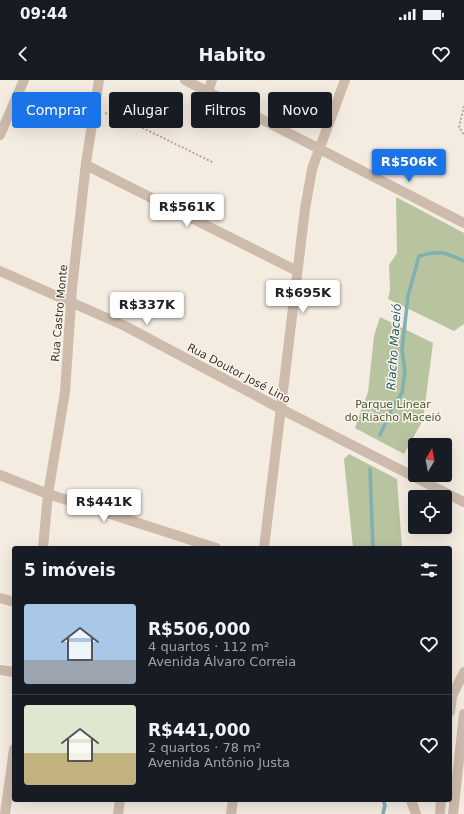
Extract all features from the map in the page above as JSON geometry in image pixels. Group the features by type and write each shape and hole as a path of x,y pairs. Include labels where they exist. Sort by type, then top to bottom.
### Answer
{"street":[{"path":"0,135 24,80"},
{"name":"Rua Castro Monte","path":"97,92 99,80"},
{"path":"185,80 318,150 464,223"},
{"path":"208,91 212,80"},
{"path":"264,546 304,209 312,169 318,150 345,80"},
{"name":"Rua Castro Monte","path":"43,546 48,494 65,392 70,301 86,165 92,128"},
{"path":"86,165 297,271"},
{"name":"Rua Doutor José Lino","path":"0,271 125,326 281,409 464,502"},
{"path":"0,475 48,494 210,546"},
{"path":"0,598 12,601"},
{"path":"0,670 12,672"},
{"path":"452,696 464,672"},
{"path":"452,696 460,688 464,687"},
{"path":"453,814 464,714"},
{"path":"5,814 12,763"},
{"path":"118,814 120,802"},
{"path":"231,814 233,802"},
{"path":"412,802 416,814"},
{"path":"440,814 441,802"}],"path":[{"path":"464,106 459,127 464,135"},
{"path":"101,111 141,127 212,162"}],"green space":[{"path":"396,197 464,233 464,324 454,331 388,299 390,290 389,265 397,253"},
{"name":"Parque Linear do Riacho Maceió","path":"380,317 433,343 423,420 413,438 408,438 408,447 404,454 355,428 368,392 374,336"},
{"name":"Parque Linear do Riacho Maceió","path":"349,454 397,479 402,546 353,546 344,459"}],"waterway":[{"name":"Riacho Maceió","path":"380,435 391,410 402,393 405,371 402,350 408,296 419,256 432,253 442,253 464,261"},
{"name":"Riacho Maceió","path":"370,469 373,546"},
{"name":"Riacho Maceió","path":"383,814 385,805 384,802"}]}
